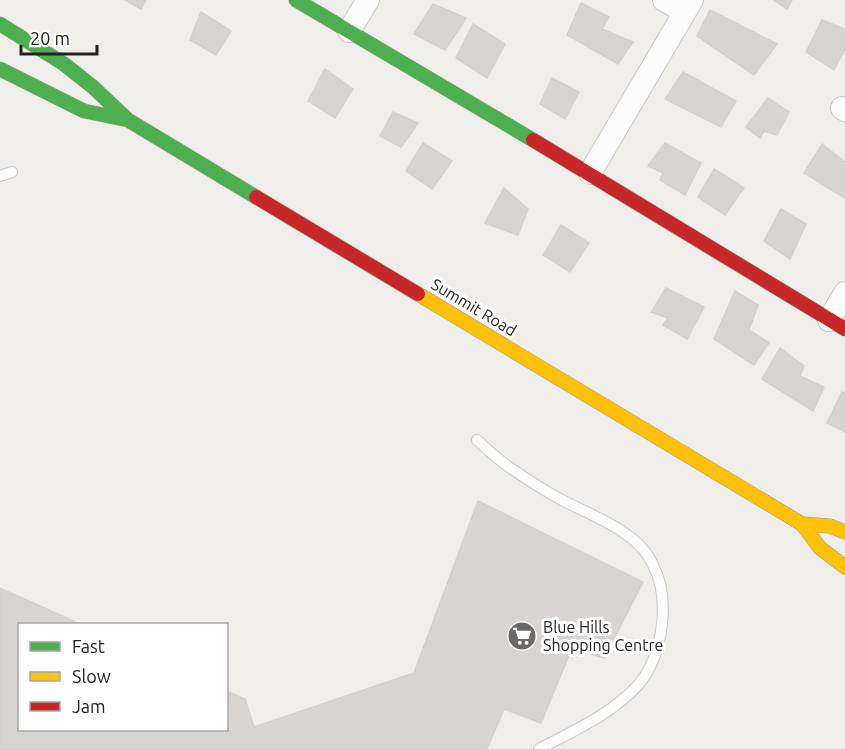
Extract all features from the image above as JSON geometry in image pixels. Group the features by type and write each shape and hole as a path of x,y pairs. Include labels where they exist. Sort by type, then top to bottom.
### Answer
{"main road":[{"path":"296,0 590,173 837,325"},
{"name":"Summit Road","path":"0,24 79,75 128,120 802,524 820,548 845,567"},
{"name":"Summit Road","path":"0,69 84,111 128,120"},
{"name":"Summit Road","path":"802,524 830,526 845,532"}],"street":[{"path":"349,31 368,0"},
{"path":"590,173 689,6 664,0"},
{"path":"837,325 845,293"}],"lane":[{"path":"0,176 12,172"},
{"path":"477,440 512,470 622,531 645,550 654,566 662,592 663,613 657,648 639,684 618,704 539,749"}],"building":[{"path":"125,0 146,0 141,9"},
{"path":"774,0 792,0 787,9"},
{"path":"581,3 609,17 602,29 633,42 618,64 567,35"},
{"path":"433,4 466,18 445,50 414,34"},
{"path":"710,10 777,44 754,75 697,36"},
{"path":"201,12 231,31 216,55 190,40"},
{"path":"822,20 845,29 845,49 834,70 806,52"},
{"path":"473,24 505,44 487,78 456,58"},
{"path":"325,69 353,89 335,118 308,101"},
{"path":"683,72 736,101 721,127 665,99"},
{"path":"552,78 579,92 565,119 540,104"},
{"path":"768,98 789,112 777,135 764,131 760,138 746,127"},
{"path":"393,112 418,123 401,147 380,136"},
{"path":"423,143 452,161 432,189 406,171"},
{"path":"665,143 701,163 685,195 660,180 663,173 648,166"},
{"path":"822,144 845,162 845,198 804,173"},
{"path":"714,169 744,188 725,215 698,197"},
{"path":"504,188 528,209 518,235 485,223"},
{"path":"781,209 806,224 790,259 764,241"},
{"path":"561,225 589,243 570,272 543,255"},
{"path":"666,288 704,307 687,339 663,325 668,318 651,312"},
{"path":"735,291 758,305 749,330 769,343 754,365 714,339"},
{"path":"780,348 804,366 800,376 824,387 813,411 762,379"},
{"path":"842,392 845,393 845,432 827,423"},
{"name":"Blue Hills Shopping Centre","path":"478,501 643,582 604,658 572,648 541,723 504,709 487,749 0,749 0,588 78,623 18,623 18,731 228,731 228,692 245,699 254,727 414,673"}],"traffic: fast":[{"path":"296,0 533,140"},
{"path":"0,24 64,64 128,120 256,197"},
{"path":"0,69 84,111 128,120"}],"traffic: slow":[{"path":"418,294 802,524 820,548 845,567"},
{"path":"802,524 830,526 845,532"}],"traffic: jam":[{"path":"533,140 845,329"},
{"path":"256,197 418,294"}],"place":[{"name":"Blue Hills Shopping Centre","path":"522,636"}]}
